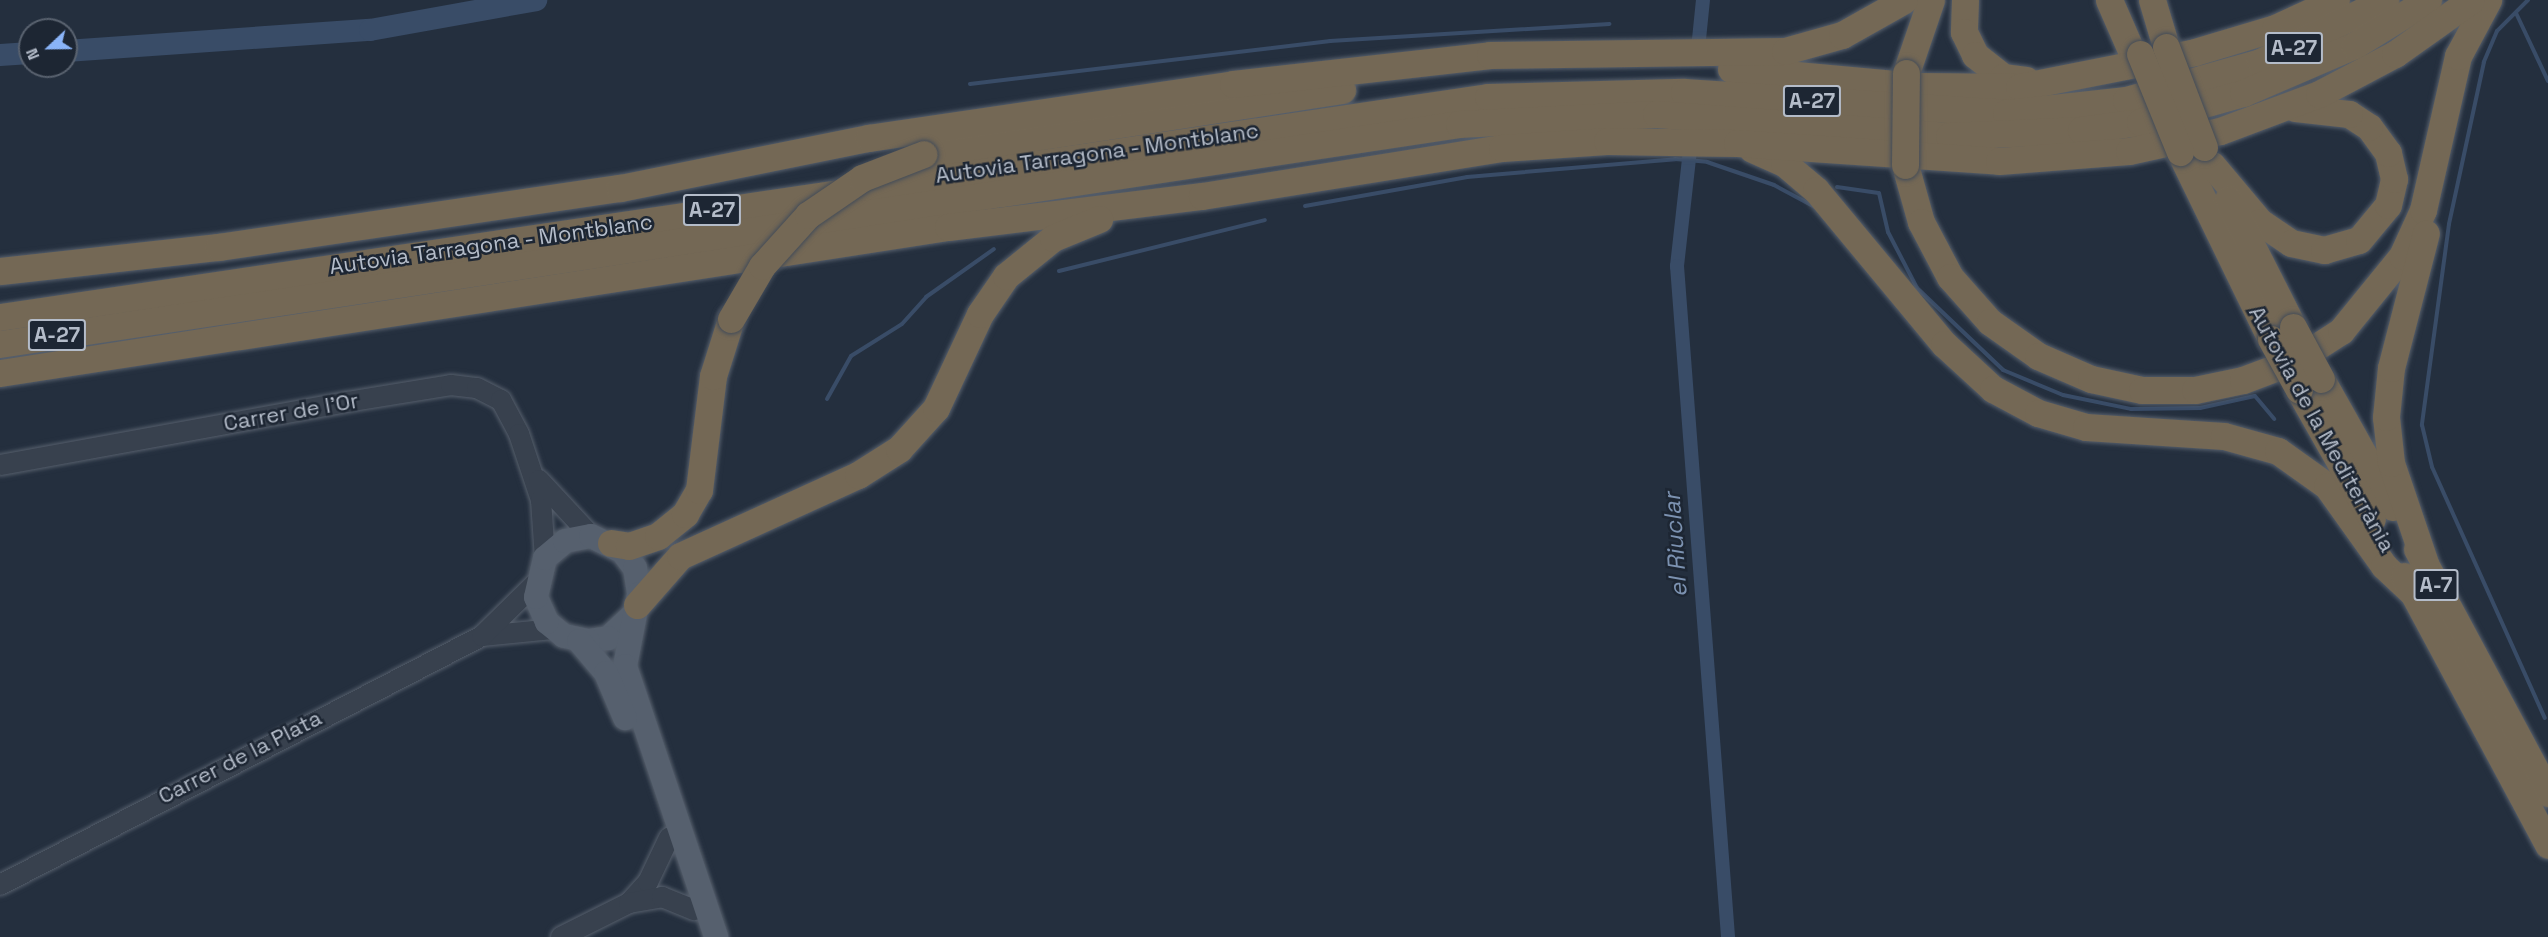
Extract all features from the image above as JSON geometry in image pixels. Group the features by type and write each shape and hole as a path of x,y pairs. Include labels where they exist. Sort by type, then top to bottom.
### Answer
{"highway":[{"path":"0,271 320,233 758,164 869,138 1074,107 1538,52 1785,51 1842,35 1904,0"},
{"path":"1931,0 1906,73 1905,165 1921,222 1950,278 2012,339 2091,379 2142,390 2195,390 2244,380 2296,360 2358,314 2415,231 2465,36 2488,0"},
{"path":"1965,0 1964,32 1983,64 2014,80 2046,81"},
{"path":"2109,0 2140,61"},
{"name":"Autovia de la Mediterrània","path":"2124,0 2140,61 2199,154 2282,333 2310,384 2413,593 2548,845"},
{"path":"2152,0 2171,45"},
{"path":"2163,0 2171,45"},
{"path":"2217,45 2303,0"},
{"path":"1406,67 1485,68 1631,64 1986,89 2158,62 2217,45 2336,0"},
{"name":"A-27","path":"2188,80 2290,49 2385,0"},
{"name":"Autovia Tarragona - Montblanc","path":"0,344 1459,124 1590,114 1719,117 1971,137 2081,130 2140,122 2254,89 2355,45 2428,0"},
{"path":"2273,113 2373,67 2471,0"},
{"name":"Autovia de la Mediterrània","path":"2171,45 2188,80 2199,154"},
{"path":"601,540 629,546 658,536 685,514 699,490 713,376 731,319 762,266 808,215 862,178 924,154 1485,68"},
{"name":"Autovia Tarragona - Montblanc","path":"0,317 555,232 1488,97 1684,92 2006,113 2126,100 2188,80"},
{"path":"2425,563 2391,463 2386,417 2391,368 2436,197 2447,102"},
{"path":"0,373 948,226 1202,196 1548,144 1737,143 1969,159 2067,159 2156,147 2298,108 2339,110 2361,120 2383,143 2392,165 2393,191 2380,219 2359,240 2324,250 2290,243 2260,222 2199,154"},
{"path":"1737,143 1801,176 1944,344 1993,389 2038,413 2086,427 2224,436 2278,451 2327,486 2384,566 2413,593"},
{"path":"555,232 758,164"},
{"path":"948,226 1137,181 1162,169"},
{"path":"635,610 680,556 858,475 909,440 943,397 988,301 1030,252 1091,221 1202,196"},
{"path":"115,327 144,329 431,307"},
{"name":"Autovia de la Mediterrània","path":"2310,384 2425,563 2548,793"}],"main road":[{"path":"704,937 606,673 579,641 553,629 538,605 535,584 545,558 565,541 601,540 635,568 635,610 624,647 630,687 716,937"},
{"path":"579,641 608,638 635,610"}],"street":[{"name":"Carrer de l'Or","path":"0,465 451,385 477,388 501,400 534,473 545,558"},
{"name":"Carrer de l'Or","path":"534,473 601,540"},
{"name":"Carrer de la Plata","path":"0,885 482,636 535,584"},
{"name":"Carrer de la Plata","path":"482,636 553,629"},
{"path":"629,903 648,882 669,838"},
{"path":"561,937 629,903 662,897 694,910"}],"waterway":[{"path":"78,50 370,30 536,0"},
{"name":"el Riuclar","path":"1698,49 1703,0"},
{"path":"2528,0 2497,31 2484,62 2449,224 2422,425 2432,467 2545,718"},
{"path":"2516,13 2548,81"},
{"path":"970,84 1330,41 1609,24"},
{"path":"0,55 18,54"},
{"name":"el Riuclar","path":"1690,150 1677,266 1728,937"},
{"path":"1305,206 1467,177 1675,159 1707,162 1774,185 1815,207"},
{"path":"1837,187 1879,193 1888,232 1917,288 2003,370 2063,395 2131,409 2200,408 2255,396 2274,419"},
{"path":"1059,271 1265,220"},
{"path":"827,399 851,356 902,324 926,297 994,249"}]}
